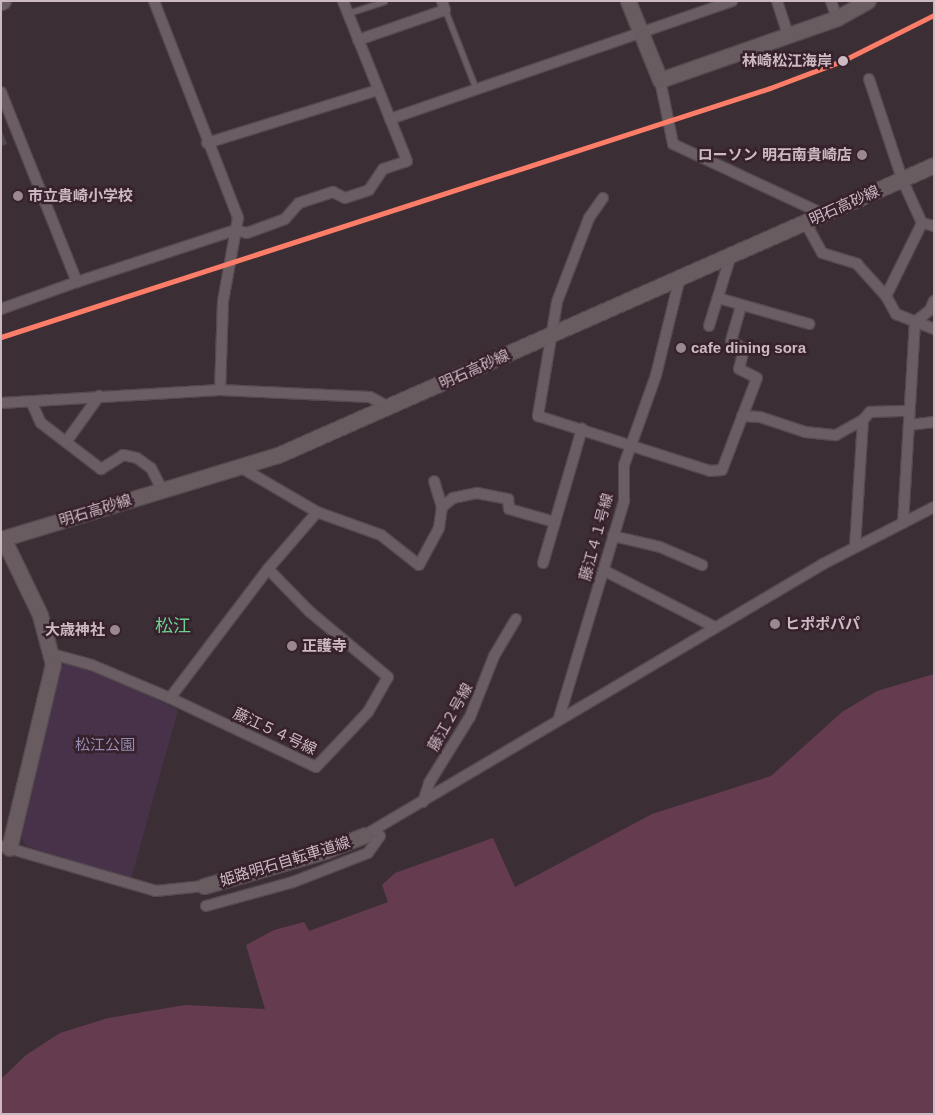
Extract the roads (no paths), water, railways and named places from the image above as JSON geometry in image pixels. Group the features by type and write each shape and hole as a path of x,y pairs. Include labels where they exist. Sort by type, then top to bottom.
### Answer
{"main road":[{"path":"628,1 660,80 837,18 868,1"},
{"name":"明石高砂線","path":"2,538 278,455 934,165"},
{"path":"2,538 40,615 52,654 40,727 5,847"},
{"name":"姫路明石自転車道線","path":"204,886 325,851 365,835"}],"street":[{"path":"154,1 207,143 238,218 223,301 220,390"},
{"path":"1,309 76,282 235,230 247,233 285,219 299,203 333,192 345,198 369,190 383,169 407,161 343,1"},
{"path":"390,119 477,91 732,1"},
{"path":"777,1 788,35"},
{"path":"831,1 837,18"},
{"path":"358,40 444,6"},
{"path":"869,79 902,180 922,224"},
{"path":"660,80 673,144 823,214"},
{"path":"207,143 378,90"},
{"path":"1,92 76,282"},
{"path":"603,198 589,218 564,279 550,335 538,416 631,444 710,471 722,470 757,378 739,369 744,349 731,342 741,305"},
{"path":"805,222 822,253 856,264 886,296 896,314 934,329"},
{"path":"922,224 934,226"},
{"path":"886,296 922,224"},
{"path":"710,326 731,255"},
{"name":"藤江４１号線","path":"559,718 624,501 624,465 656,376 680,278"},
{"path":"718,298 809,324"},
{"path":"903,523 909,425 908,411 915,322 930,310 934,301"},
{"path":"1,403 220,390 370,397 389,407"},
{"path":"66,442 99,396"},
{"path":"31,401 41,423 100,468 123,455 137,458 151,468 162,490"},
{"path":"742,416 760,417 805,432 836,435 863,420 870,412 908,411"},
{"path":"855,547 863,420"},
{"path":"909,425 934,422"},
{"path":"543,563 582,429"},
{"path":"240,467 318,512 381,536 419,565 439,528 442,508 434,481"},
{"path":"442,508 453,498 477,493 508,499 508,509 555,522"},
{"path":"365,835 715,627 855,547 934,507"},
{"path":"52,654 92,665 170,698 268,569 318,512"},
{"path":"614,536 660,547 702,566"},
{"name":"藤江５４号線","path":"170,698 316,767 368,712 388,677 310,612 268,569"},
{"path":"603,570 715,627"},
{"name":"藤江２号線","path":"423,802 429,783 470,717 494,656 516,619"},
{"path":"206,906 293,882 368,853 380,836"},
{"path":"5,847 156,891 204,886"}],"lane":[{"path":"348,14 384,1"},
{"path":"444,6 477,91"}],"place":[{"name":"林崎松江海岸","path":"843,61"},
{"name":"ローソン 明石南貴崎店","path":"862,155"},
{"name":"市立貴崎小学校","path":"18,196"},
{"name":"cafe dining sora","path":"681,348"},
{"name":"ヒポポパパ","path":"775,624"},
{"name":"大歳神社","path":"115,630"},
{"name":"正護寺","path":"292,646"}],"district":[{"name":"松江","path":"173,626"}],"park label":[{"name":"松江公園","path":"105,745"}]}
